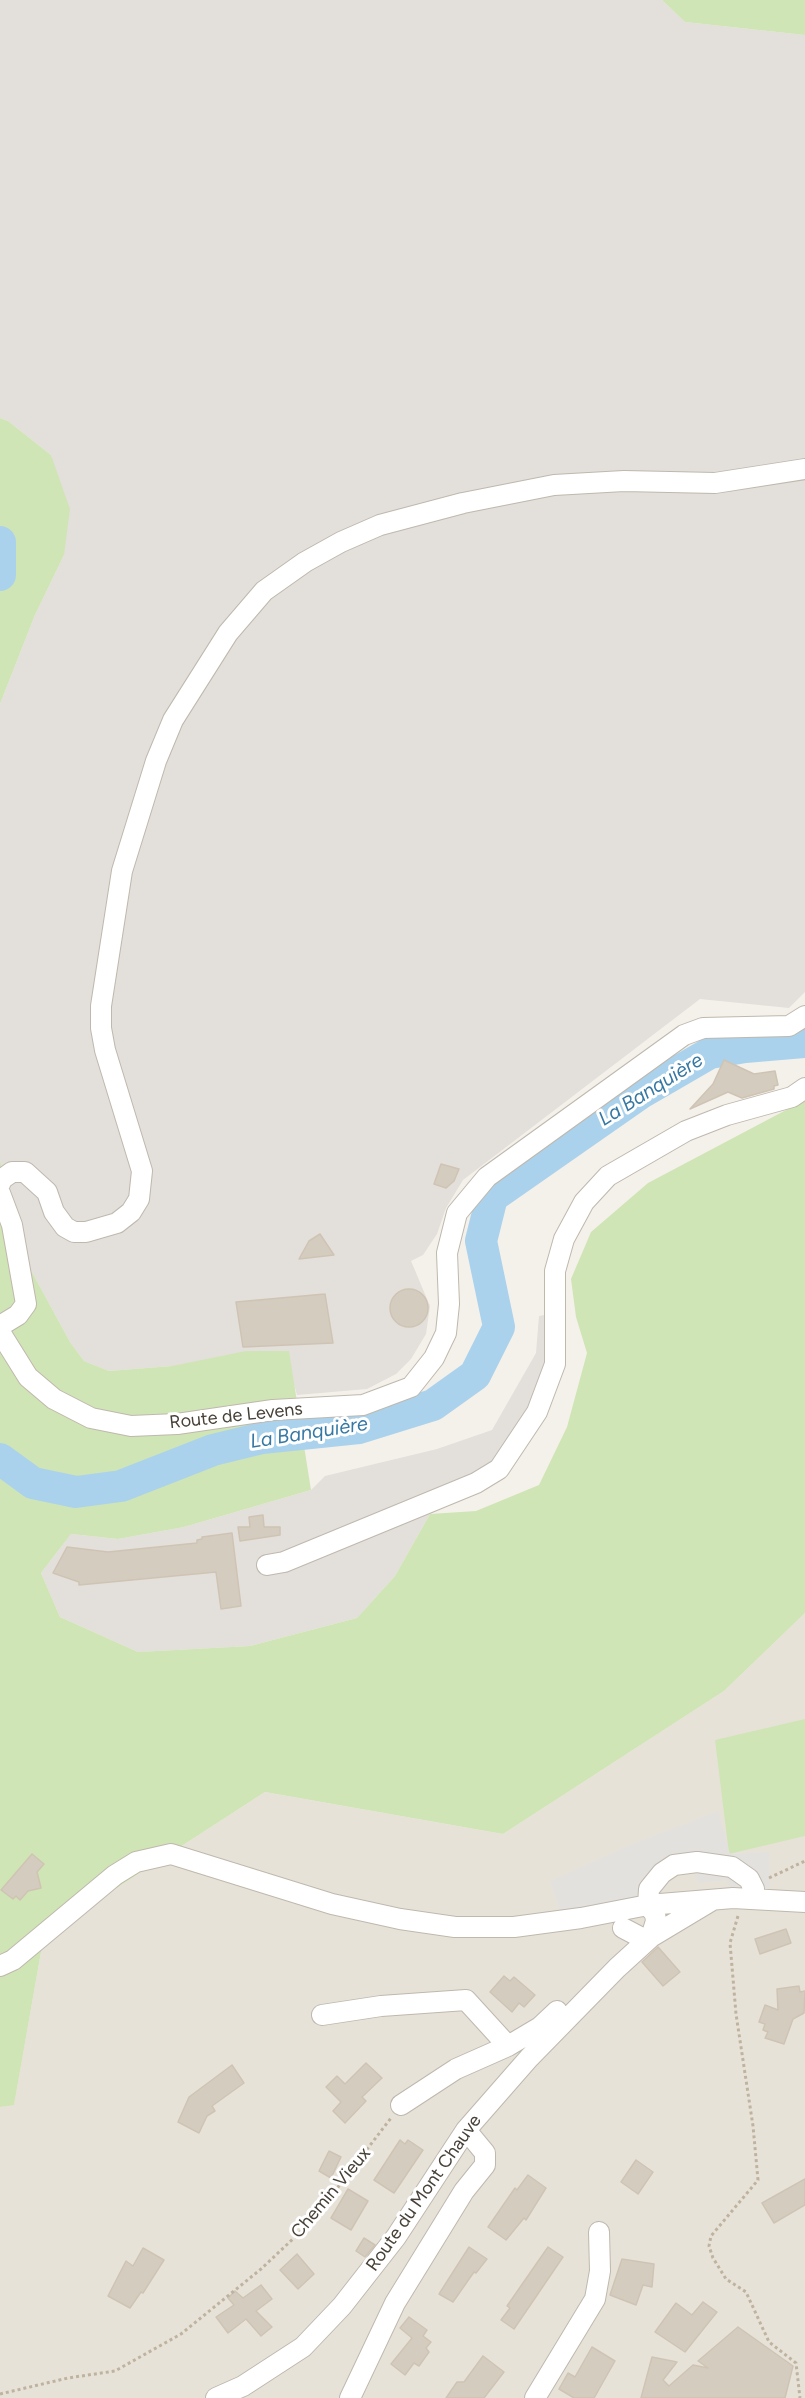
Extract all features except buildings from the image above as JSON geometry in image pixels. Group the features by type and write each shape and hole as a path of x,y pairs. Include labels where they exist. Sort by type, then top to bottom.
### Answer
{"street":[{"path":"0,1184 2,1179 12,1172 25,1172 47,1192 54,1212 65,1227 74,1232 86,1232 117,1223 131,1212 139,1199 142,1171 105,1050 101,1028 102,996 122,871 156,761 173,720 228,633 264,591 305,562 341,542 380,525 463,502 554,485 624,481 715,483 805,469"},
{"name":"Route de Levens","path":"0,1332 28,1377 54,1399 91,1418 131,1426 177,1424 273,1410 363,1405 411,1387 434,1358 446,1334 449,1304 447,1253 457,1213 486,1178 684,1035 704,1028 789,1026 805,1016"},
{"path":"267,1565 284,1562 476,1483 499,1469 537,1412 555,1364 555,1271 564,1239 584,1202 608,1176 686,1131 727,1115 792,1097 805,1088"},
{"path":"0,1193 12,1225 26,1304 18,1315 0,1326"},
{"path":"0,1966 13,1960 115,1875 136,1862 171,1854 332,1904 400,1919 455,1927 514,1927 581,1918 648,1905 713,1899 753,1898 805,1902"},
{"path":"401,2105 456,2069 508,2046 540,2027 592,1978 602,1972 613,1972 627,1934 648,1905 649,1889 662,1873 674,1864 697,1862 732,1867 743,1873 753,1885 753,1898"},
{"name":"Route du Mont Chauve","path":"216,2398 243,2386 303,2347 342,2306 396,2237 466,2130 529,2058 613,1972 651,1937 713,1899"},
{"path":"581,1918 612,1922 627,1934 644,1939 651,1937 657,1922 655,1914 648,1905"},
{"path":"322,2015 381,2006 465,2000 508,2046"},
{"path":"350,2398 395,2303 464,2191 485,2165 485,2152 466,2130"},
{"path":"534,2398 595,2299 600,2271 599,2232"}],"path":[{"path":"788,1870 805,1861"},
{"path":"740,1913 730,1943 736,2014 753,2126 758,2180 711,2236 710,2246 713,2258 726,2278 746,2292 769,2342 796,2363 800,2398"},
{"name":"Chemin Vieux","path":"0,2394 68,2378 115,2371 181,2334 261,2268 312,2221 401,2105"}],"shaded area":[{"path":"0,0 662,0 685,22 805,35 805,992 789,1008 700,999 463,1180 446,1208 437,1234 423,1255 411,1261 430,1306 426,1334 411,1359 396,1374 367,1389 297,1395 290,1370 172,1366 109,1371 84,1361 70,1342 14,1239 0,1159 0,704 35,615 64,555 51,455 8,421 0,418"},
{"path":"562,1312 560,1363 503,1474 430,1514 395,1576 357,1618 250,1646 138,1652 60,1617 41,1573 71,1534 118,1539 184,1527 311,1490 325,1476 437,1449 492,1430 536,1353 539,1316"},
{"path":"805,1613 805,2398 0,2398 0,2107 14,2104 44,1935 265,1792 503,1834 724,1691"},
{"path":"718,1811 730,1854 769,1852 770,1892 731,1889 727,1880 699,1883 691,1868 679,1869 657,1888 654,1899 561,1914 550,1881 630,1845"}],"green space":[{"path":"662,0 805,0 805,35 685,22"},
{"path":"0,418 8,421 51,455 70,509 64,555 35,615 0,704"},
{"path":"805,1100 805,1613 724,1691 503,1834 265,1792 44,1935 14,2105 0,2107 0,1159 14,1239 70,1342 84,1361 109,1371 172,1366 246,1351 289,1351 311,1490 184,1527 118,1539 71,1534 41,1573 60,1617 138,1652 250,1646 357,1618 395,1576 430,1514 476,1511 539,1485 567,1427 587,1353 576,1317 571,1279 591,1232 648,1183"},
{"path":"805,1719 805,1836 729,1854 715,1740"}],"waterway":[{"name":"La Banquière","path":"0,542 0,575"},
{"name":"La Banquière","path":"0,1459 33,1483 76,1492 121,1486 213,1450 262,1438 359,1428 433,1405 475,1375 499,1327 481,1241 492,1197 641,1093 710,1053 745,1047 805,1042"}]}
